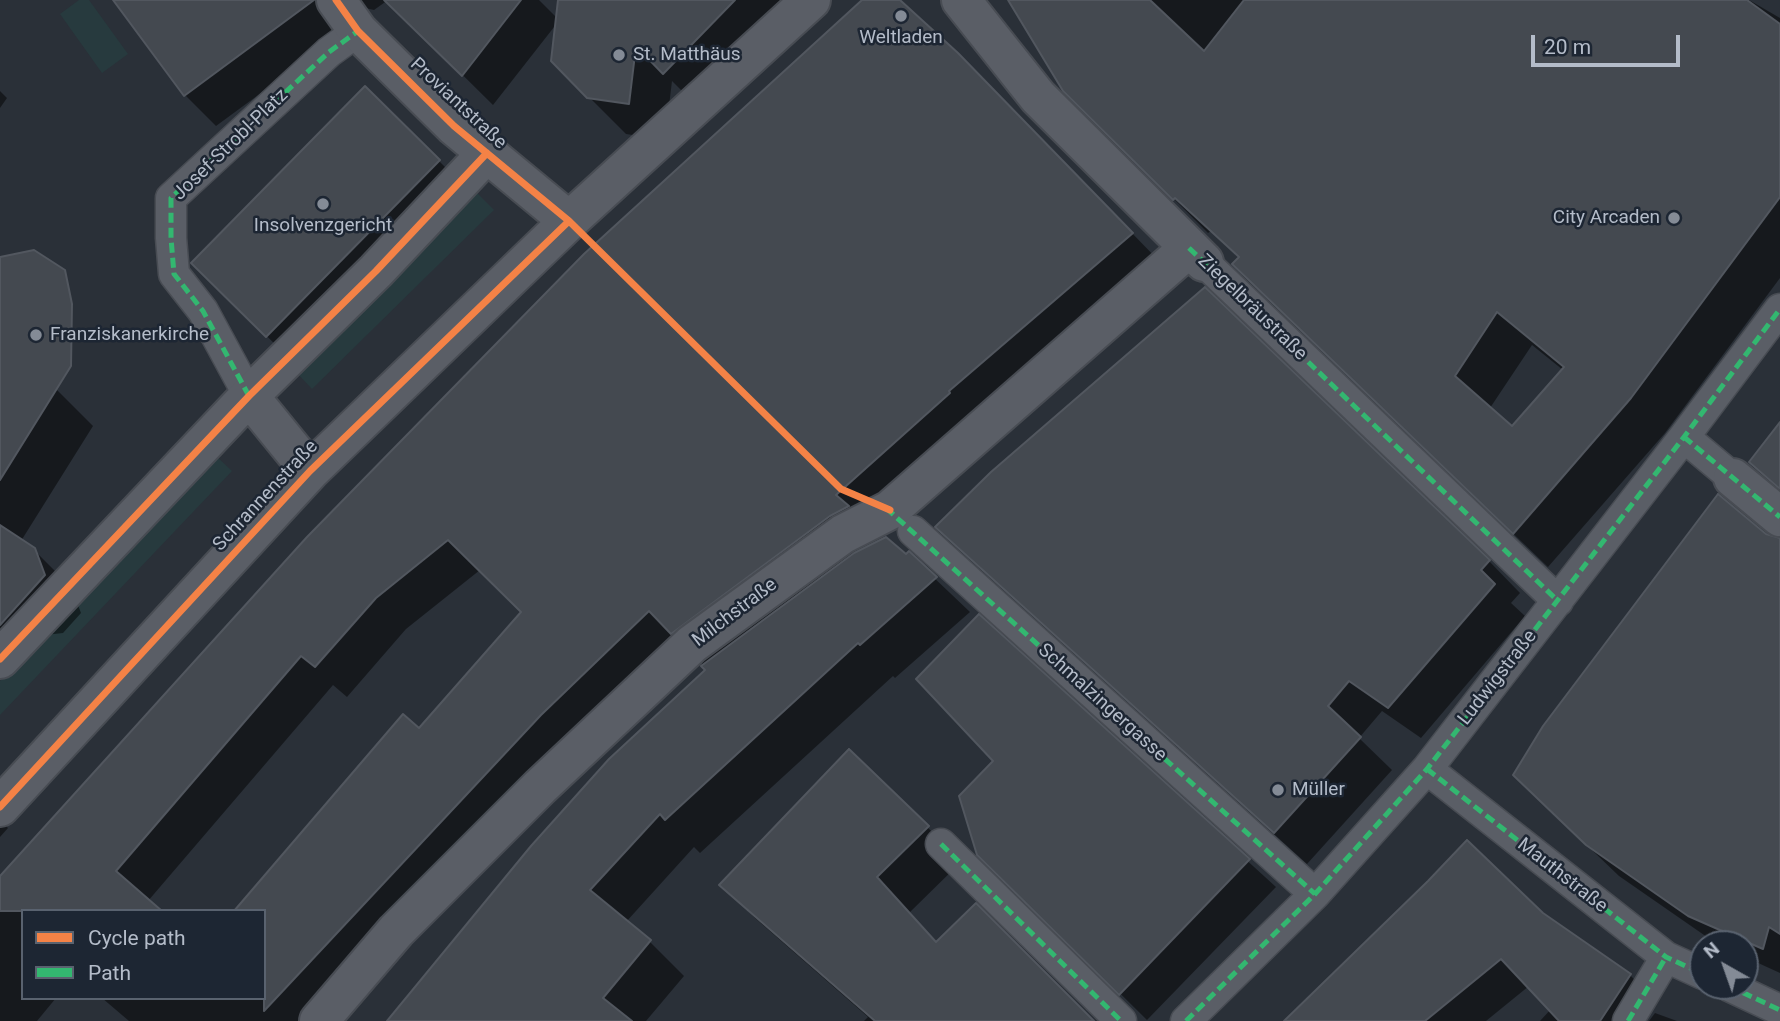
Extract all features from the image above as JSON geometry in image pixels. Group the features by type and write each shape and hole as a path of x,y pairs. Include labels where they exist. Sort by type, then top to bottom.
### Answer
{"street":[{"name":"Proviantstraße","path":"336,0 358,31 454,126 569,221"},
{"name":"Schrannenstraße","path":"0,807 310,471 569,221 811,0"},
{"name":"Ziegelbräustraße","path":"961,0 1038,97 1197,255 1558,601"},
{"name":"Josef-Strobl-Platz","path":"249,396 203,311 174,274 170,238 172,198 329,52 358,31"},
{"path":"0,659 249,396 376,271 487,153"},
{"name":"Milchstraße","path":"319,1021 396,930 540,787 692,644 842,534 902,521 1197,255"},
{"name":"Ludwigstraße","path":"1186,1021 1315,894 1427,769 1780,309"},
{"name":"Schrannenstraße","path":"249,396 310,471"},
{"path":"1684,437 1780,517"},
{"name":"Schmalzingergasse","path":"902,521 1315,894"},
{"name":"Mauthstraße","path":"1427,769 1666,957 1689,968"},
{"path":"941,844 1121,1021"},
{"path":"1628,1021 1666,957"},
{"path":"1759,1000 1780,1010"}],"green space":[{"path":"79,0 89,0 128,54 102,73 60,14"},
{"path":"477,193 494,210 312,389 295,371"},
{"path":"215,455 232,471 0,715 0,681"}],"building":[{"path":"113,0 314,0 184,96"},
{"path":"384,0 521,0 462,76"},
{"name":"St. Matthäus","path":"558,0 735,0 663,74 636,46 629,104 587,98 551,61"},
{"path":"862,0 900,0 958,53 1133,233 949,391 950,393 836,495 849,506 830,516 671,634 649,611 541,715 264,1011 266,909 236,909 403,714 419,728 521,612 448,540 376,598 315,667 301,656 116,871 160,909 0,911 0,876 307,537 584,254"},
{"path":"1008,0 1150,0 1204,51 1244,0 1747,0 1780,24 1780,197 1631,398 1513,534 1232,264 1239,257 1175,198 1173,200 1063,91","holes":["1497,312 1564,367 1512,426 1455,376"]},
{"name":"Insolvenzgericht","path":"365,86 440,160 266,337 191,263"},
{"name":"Franziskanerkirche","path":"34,250 65,270 72,304 71,366 0,480 0,257"},
{"path":"1205,287 1490,560 1481,570 1495,584 1388,708 1349,681 1328,706 1361,737 1274,833 935,527 991,472"},
{"path":"1780,422 1780,489 1749,462"},
{"path":"1718,494 1766,534 1780,538 1780,934 1769,927 1763,949 1759,947 1759,930 1720,930 1688,916 1586,845 1513,775 1543,726"},
{"path":"0,525 35,548 45,575 0,625"},
{"path":"886,537 906,554 909,551 937,577 860,645 858,643 665,820 660,814 590,890 651,940 603,998 632,1021 387,1021 531,846 609,759 705,670 701,666 854,553"},
{"path":"979,614 1250,859 1119,995 977,855 959,796 993,761 916,679"},
{"path":"849,749 929,826 877,877 936,942 976,903 1094,1021 875,1021 719,885"},
{"path":"1467,840 1543,913 1631,974 1600,1021 1559,1021 1501,959 1425,1021 1284,1021 1428,881"}],"marked path":[{"path":"249,396 203,311 174,274 171,198 329,52 358,31"},
{"path":"1189,248 1558,601"},
{"path":"1186,1021 1315,894 1427,769 1780,309"},
{"path":"1684,437 1780,517"},
{"path":"886,508 1315,894"},
{"path":"1427,769 1666,957 1689,968"},
{"path":"941,844 1121,1021"},
{"path":"1628,1021 1666,957"},
{"path":"1759,1000 1780,1010"}],"cycle path":[{"path":"336,0 358,31 454,126 569,221 841,489 890,510"},
{"path":"0,659 249,396 376,271 487,153"},
{"path":"0,807 310,471 569,221"}],"place":[{"name":"Weltladen","path":"901,16"},
{"name":"St. Matthäus","path":"619,55"},
{"name":"Insolvenzgericht","path":"323,204"},
{"name":"City Arcaden","path":"1674,218"},
{"name":"Franziskanerkirche","path":"36,335"},
{"name":"Müller","path":"1278,790"}]}
